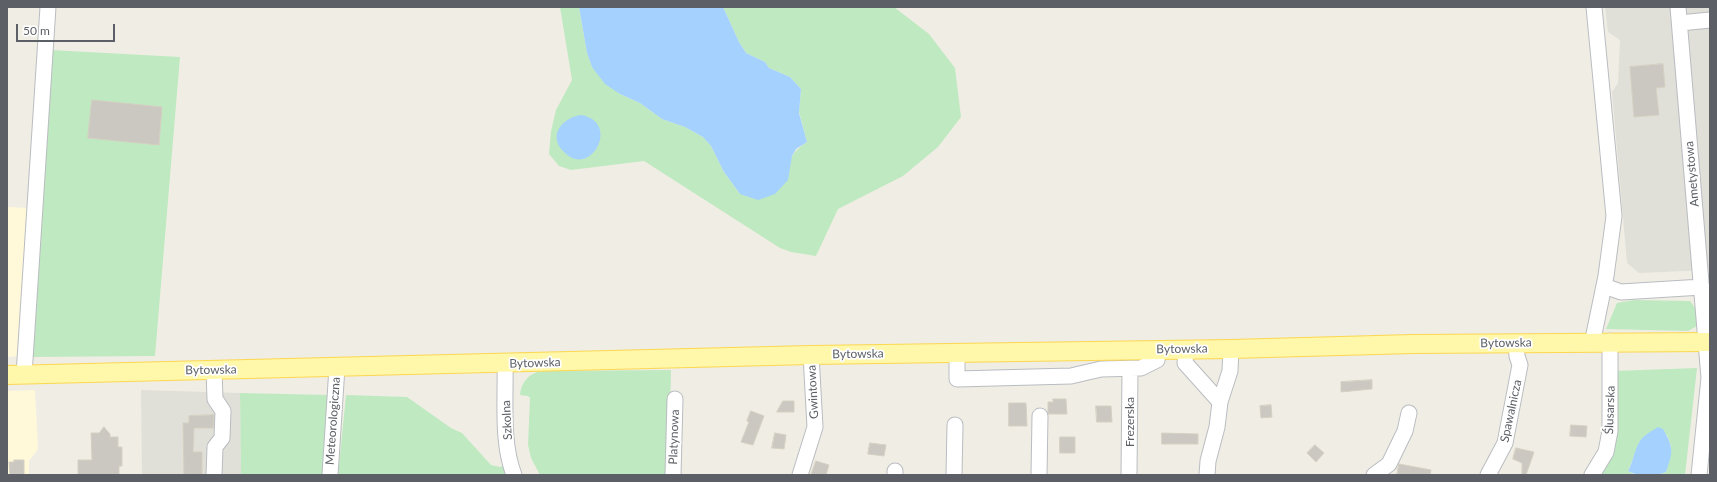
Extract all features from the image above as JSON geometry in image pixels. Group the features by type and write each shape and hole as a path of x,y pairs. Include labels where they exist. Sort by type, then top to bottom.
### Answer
{"main road":[{"name":"Bytowska","path":"16,375 505,364 811,355 1186,348 1230,349 1413,344 1708,342"}],"street":[{"path":"16,375 48,7"},
{"name":"Ślusarska","path":"1592,475 1606,452 1610,431 1602,342 1594,334 1604,286 1614,216 1594,7"},
{"name":"Ametystowa","path":"1678,7 1708,342 1709,378 1699,475"},
{"path":"1680,23 1710,20"},
{"path":"1604,286 1622,292 1702,287"},
{"name":"Spawalnicza","path":"1488,475 1505,443 1520,365 1517,356 1516,343"},
{"path":"1186,348 1185,363 1220,402"},
{"path":"957,353 957,379 1071,376 1102,369 1141,368 1158,360 1158,349"},
{"path":"1207,475 1208,461 1217,427 1220,402 1230,371 1230,349"},
{"name":"Gwintowa","path":"800,475 815,427 811,355"},
{"name":"Szkolna","path":"505,364 506,426 511,467 514,475"},
{"name":"Meteorologiczna","path":"330,475 337,367"},
{"name":"Frezerska","path":"1129,475 1130,369"},
{"path":"214,370 215,399 223,411 222,438 215,448 214,475"},
{"name":"Platynowa","path":"673,475 675,399"},
{"path":"1374,475 1389,464 1405,431 1408,413"},
{"path":"1039,475 1040,416"},
{"path":"954,475 955,426"}],"shaded area":[{"path":"1605,7 1710,7 1710,270 1639,273 1627,263 1612,92 1618,83 1620,40 1608,32"},
{"path":"7,207 29,208 20,356 7,357"},
{"path":"35,390 38,449 29,461 29,475 7,475 7,391"},
{"path":"141,390 240,393 241,475 142,475"}],"green space":[{"path":"560,7 579,7 587,53 592,67 620,94 640,103 662,119 685,127 703,137 711,146 724,172 740,194 787,180 791,158 801,146 807,142 799,112 801,89 790,77 769,68 765,62 746,53 739,42 723,7 894,7 929,34 955,68 961,117 938,147 903,176 838,209 816,256 791,252 780,248 644,161 571,170 559,166 549,154 551,131 556,110 572,80"},
{"path":"51,50 180,57 155,356 33,357"},
{"path":"1634,300 1690,301 1696,309 1697,326 1688,331 1606,329 1617,303"},
{"path":"1697,368 1685,475 1659,475 1666,472 1671,446 1667,435 1640,441 1628,471 1635,475 1596,475 1614,371"},
{"path":"671,370 669,475 540,475 531,458 528,445 530,398 528,396 520,395 522,386 526,379 537,372 542,371"},
{"path":"240,393 329,395 325,475 241,475"},
{"path":"346,395 407,397 451,428 462,433 491,465 500,467 503,466 508,475 338,475"}],"water":[{"path":"579,7 723,7 739,42 746,53 765,62 769,68 790,77 801,89 799,113 807,142 796,149 792,156 788,180 775,194 758,200 740,194 724,172 711,146 703,137 685,127 662,119 640,103 620,94 605,84 592,67 587,53"},
{"path":"581,115 593,120 599,128 600,137 598,147 591,155 583,159 573,158 563,151 557,139 557,133 563,123"},
{"path":"1658,427 1663,429 1671,446 1671,455 1666,472 1647,476 1628,471 1640,441"}],"building":[{"path":"1663,64 1665,87 1656,88 1659,115 1634,117 1630,67"},
{"path":"92,100 162,107 159,145 88,138"},
{"path":"1372,380 1372,389 1341,392 1341,382"},
{"path":"1053,399 1066,399 1067,414 1048,414 1048,402 1053,402"},
{"path":"783,401 794,401 794,412 777,412"},
{"path":"1009,403 1026,403 1027,426 1009,426"},
{"path":"1271,405 1272,417 1261,418 1260,406"},
{"path":"1096,406 1111,406 1112,422 1097,422"},
{"path":"751,411 764,416 753,445 741,442 749,422 747,421"},
{"path":"214,415 213,428 194,428 193,452 202,452 202,475 184,475 183,423 189,423 189,416"},
{"path":"1571,425 1587,426 1586,437 1570,436"},
{"path":"104,427 110,434 110,437 118,437 118,447 122,447 122,466 119,466 119,475 78,475 78,460 92,460 91,433 99,433"},
{"path":"775,433 786,435 784,449 772,448"},
{"path":"1162,433 1198,434 1198,444 1162,444"},
{"path":"1060,437 1075,437 1075,453 1060,453"},
{"path":"870,443 886,445 884,456 868,454"},
{"path":"1315,445 1324,453 1316,462 1307,453"},
{"path":"1516,448 1534,452 1526,475 1522,475 1522,463 1513,459"},
{"path":"14,460 24,460 24,475 10,475 9,462 14,462"},
{"path":"816,461 829,465 826,475 811,475"},
{"path":"1399,464 1431,470 1430,475 1397,475"}]}
